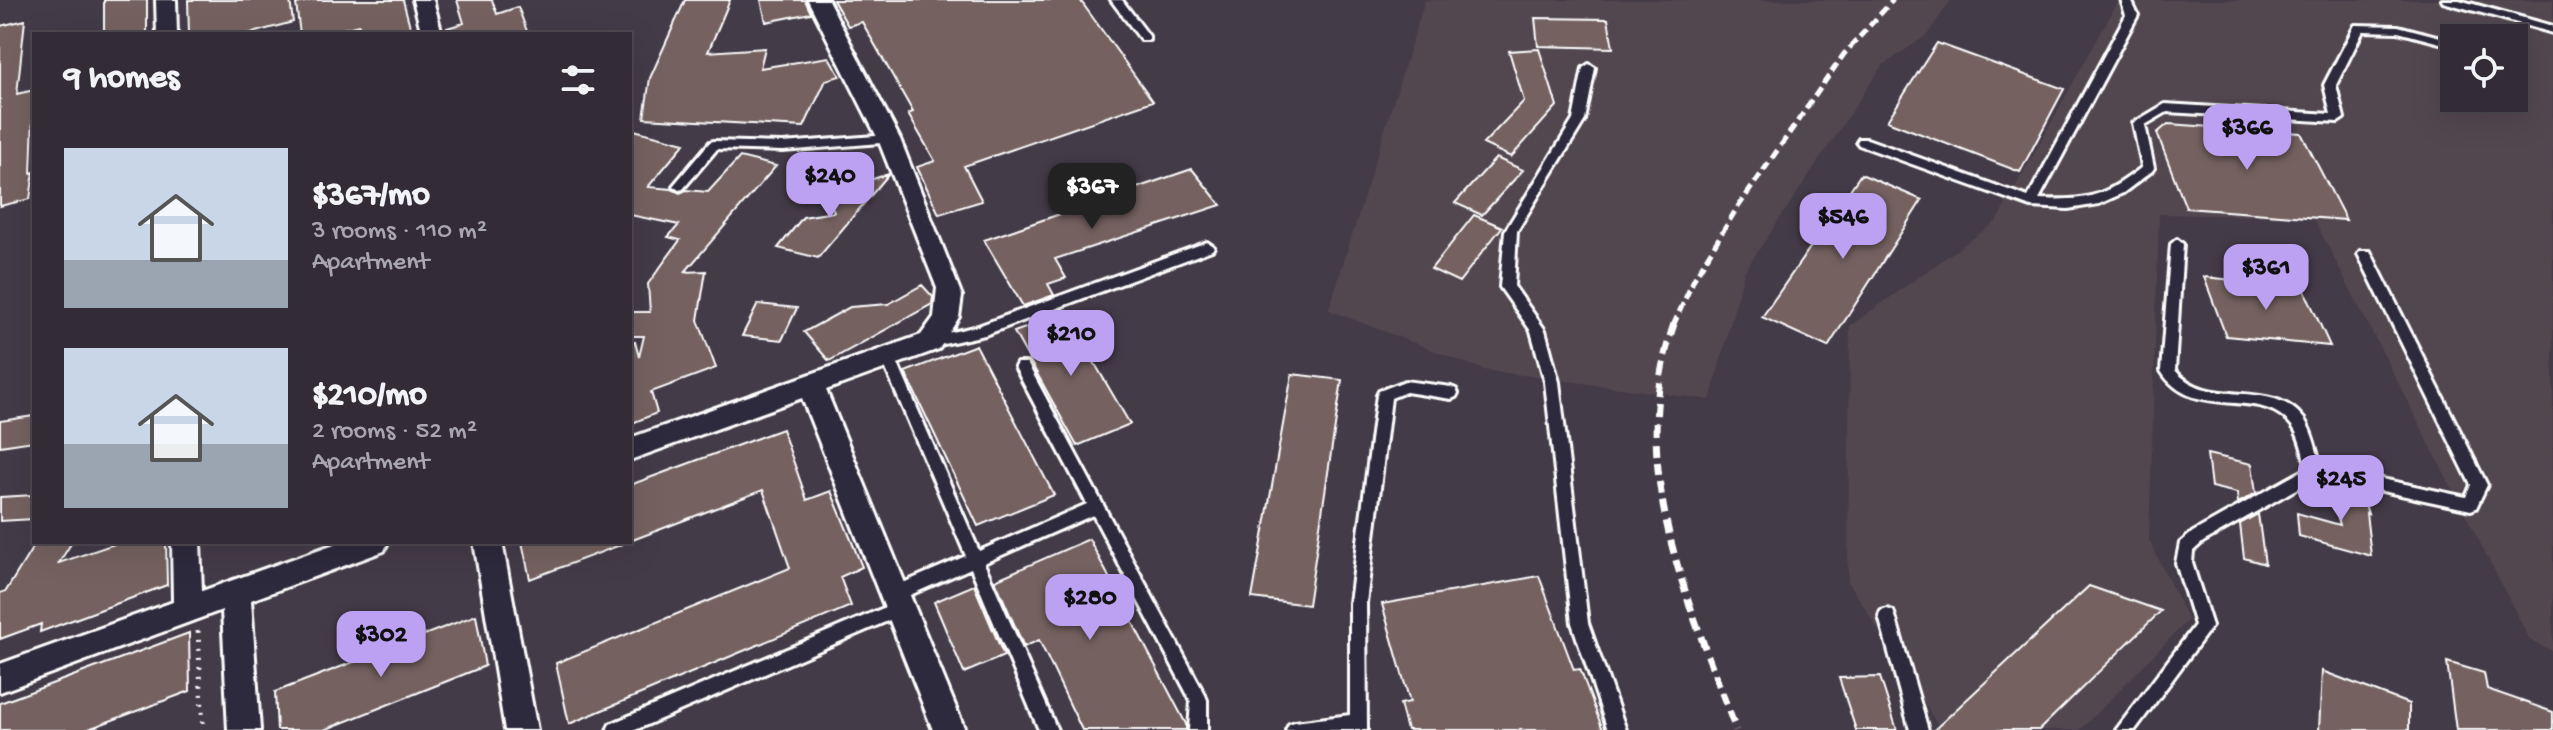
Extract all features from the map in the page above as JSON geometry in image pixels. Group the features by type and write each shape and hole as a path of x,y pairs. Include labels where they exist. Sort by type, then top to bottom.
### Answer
{"street":[{"path":"166,0 167,32"},
{"path":"423,0 431,32"},
{"path":"632,448 930,342 944,326 951,309 949,288 889,139 818,0"},
{"path":"810,384 949,730"},
{"path":"186,544 193,608"},
{"path":"0,678 369,544"},
{"path":"488,544 521,730"},
{"path":"236,593 244,730"}],"lane":[{"path":"1116,0 1145,38"},
{"path":"2031,203 2132,15 2126,0"},
{"path":"2447,0 2553,30"},
{"path":"1863,142 2031,203 2080,205 2118,194 2148,168 2139,123 2165,108 2338,118 2330,85 2359,27 2398,29 2440,40"},
{"path":"1589,68 1579,120 1511,231 1507,287 1538,330 1552,382 1580,623 1617,730"},
{"path":"679,186 714,145 783,147 889,139"},
{"path":"2177,244 2168,371 2173,382 2190,393 2267,402 2287,412 2299,424 2315,471"},
{"path":"930,342 980,331 1207,247"},
{"path":"2125,730 2204,626 2184,563 2185,548 2198,537 2315,471 2471,504 2479,485 2365,254"},
{"path":"887,355 1048,730"},
{"path":"1022,367 1199,700 1198,730"},
{"path":"1295,730 1357,726 1358,603 1384,395 1405,386 1451,393"},
{"path":"616,730 898,601 977,559 1097,507"},
{"path":"1887,616 1919,730"}],"path":[{"path":"193,608 203,730"}],"shaded area":[{"path":"1425,0 1951,0 1927,35 1882,66 1744,272 1710,400 1484,370 1329,310"},
{"path":"2119,0 2553,0 2553,651 2530,640 2313,217 2159,214 2149,540 2188,620 2080,730 1941,730 1848,581 1850,326 1996,222"}],"building":[{"path":"104,0 147,0 147,32 104,32"},
{"path":"188,0 290,0 293,22 256,32 189,32"},
{"path":"313,0 403,0 411,32 363,32 359,25 331,32 300,32 296,4"},
{"path":"457,0 492,0 497,14 518,7 527,32 448,32 447,28 464,23"},
{"path":"685,0 730,0 708,52 765,48 760,68 829,57 840,76 826,80 804,127 644,118 650,78"},
{"path":"761,0 805,0 811,13 766,22"},
{"path":"833,0 1080,0 1153,101 964,166 982,201 939,214 917,167 935,161 908,114 913,112 862,22 848,26"},
{"path":"1535,18 1608,19 1613,48 1538,46"},
{"path":"25,20 17,94 32,90 32,186 30,199 0,206 0,26"},
{"path":"1937,43 2064,89 2020,172 1887,121"},
{"path":"1539,49 1557,106 1511,157 1483,144 1524,101 1509,51"},
{"path":"2168,124 2301,133 2346,220 2186,208 2157,133"},
{"path":"632,130 685,143 648,187 672,189 680,193 686,190 708,192 740,157 776,166 685,272 706,271 698,320 716,368 651,392 657,413 632,423 632,343 635,342 639,357 644,336 632,336 632,312 650,312 648,284 680,240 668,237 679,225 632,215"},
{"path":"1496,158 1523,170 1482,215 1455,203"},
{"path":"1192,169 1221,205 1055,259 1066,278 1048,284 1054,295 1023,306 984,240"},
{"path":"889,174 818,258 778,248 803,217 834,212 827,193"},
{"path":"1861,174 1922,200 1828,347 1762,317"},
{"path":"1474,215 1502,227 1459,282 1431,269"},
{"path":"2204,277 2303,287 2330,346 2226,336"},
{"path":"922,285 933,297 932,304 829,361 804,332 850,307 888,304"},
{"path":"758,304 797,308 782,340 742,336"},
{"path":"1063,309 1130,424 1077,446 1014,332 1034,325 1031,321"},
{"path":"976,345 1054,495 978,526 905,372"},
{"path":"1292,374 1342,380 1308,605 1252,598"},
{"path":"32,416 32,441 0,446 0,421"},
{"path":"782,429 807,500 831,491 862,567 840,577 851,606 569,724 556,663 790,568 763,490 632,540 632,484"},
{"path":"2207,454 2252,464 2256,493 2238,503 2237,493 2211,487"},
{"path":"2329,483 2361,490 2368,514 2371,556 2299,536 2297,513 2340,525"},
{"path":"32,495 32,519 0,521 0,497"},
{"path":"2258,514 2265,564 2244,558 2240,524"},
{"path":"1089,539 1186,724 1186,730 1082,730 1039,640 1024,647 995,580"},
{"path":"35,544 71,544 59,563 114,544 166,544 167,585 40,632 41,624 0,639 0,593 6,591"},
{"path":"522,544 623,544 530,579"},
{"path":"1539,576 1574,670 1580,669 1603,730 1407,730 1400,704 1410,702 1382,604"},
{"path":"974,585 1004,656 964,673 934,602"},
{"path":"2089,586 2161,611 2039,730 1934,730"},
{"path":"476,615 485,666 324,730 277,730 275,692"},
{"path":"189,633 190,691 86,730 0,730 0,703"},
{"path":"2447,662 2484,673 2487,689 2553,712 2553,730 2456,730"},
{"path":"2322,671 2409,704 2409,730 2319,730"},
{"path":"1880,677 1897,730 1856,730 1839,678"}],"railway":[{"path":"1673,326 1694,279 1734,213 1844,54 1893,0"},
{"path":"1674,324 1661,377 1656,428 1659,480 1682,581 1736,730"}]}
